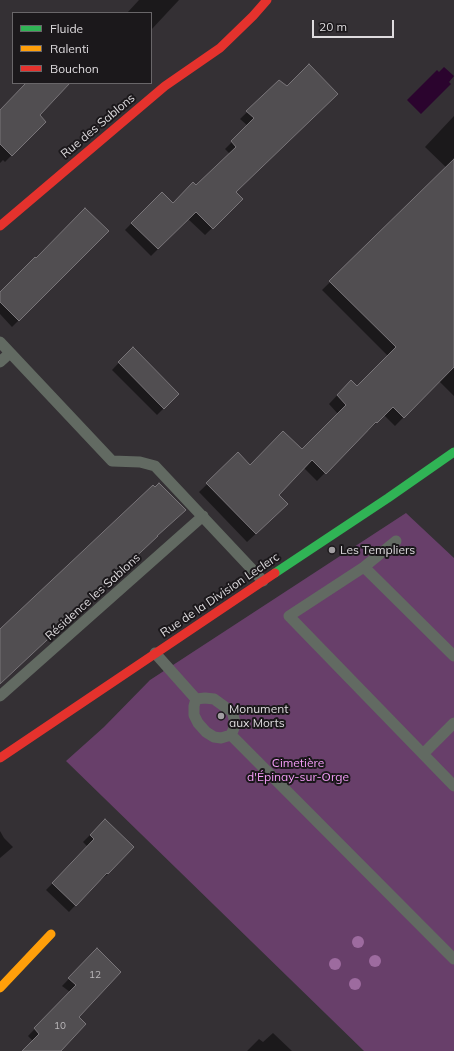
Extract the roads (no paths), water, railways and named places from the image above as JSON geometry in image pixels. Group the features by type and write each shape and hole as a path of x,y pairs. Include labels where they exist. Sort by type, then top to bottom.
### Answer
{"street":[{"name":"Rue des Sablons","path":"0,226 165,86 220,48 267,0"},
{"name":"Rue de la Division Leclerc","path":"0,758 388,498 454,452"},
{"path":"0,988 52,934"}],"lane":[{"path":"0,342 112,461 140,462 156,466 263,581"},
{"path":"0,362 10,353"},
{"name":"Résidence les Sablons","path":"0,696 203,516"},
{"path":"396,542 364,567 289,616 454,786"},
{"path":"364,567 454,656"},
{"path":"155,653 196,699"},
{"path":"196,699 214,699 232,712 235,722 234,728 230,735 221,738 214,737 206,732 198,723 194,715 196,699"},
{"path":"423,754 454,723"},
{"path":"230,735 454,959"}],"place":[{"name":"Les Templiers","path":"332,550"},
{"name":"Monument aux Morts","path":"221,716"}],"park label":[{"name":"Cimetière d'Épinay-sur-Orge","path":"298,770"}]}
